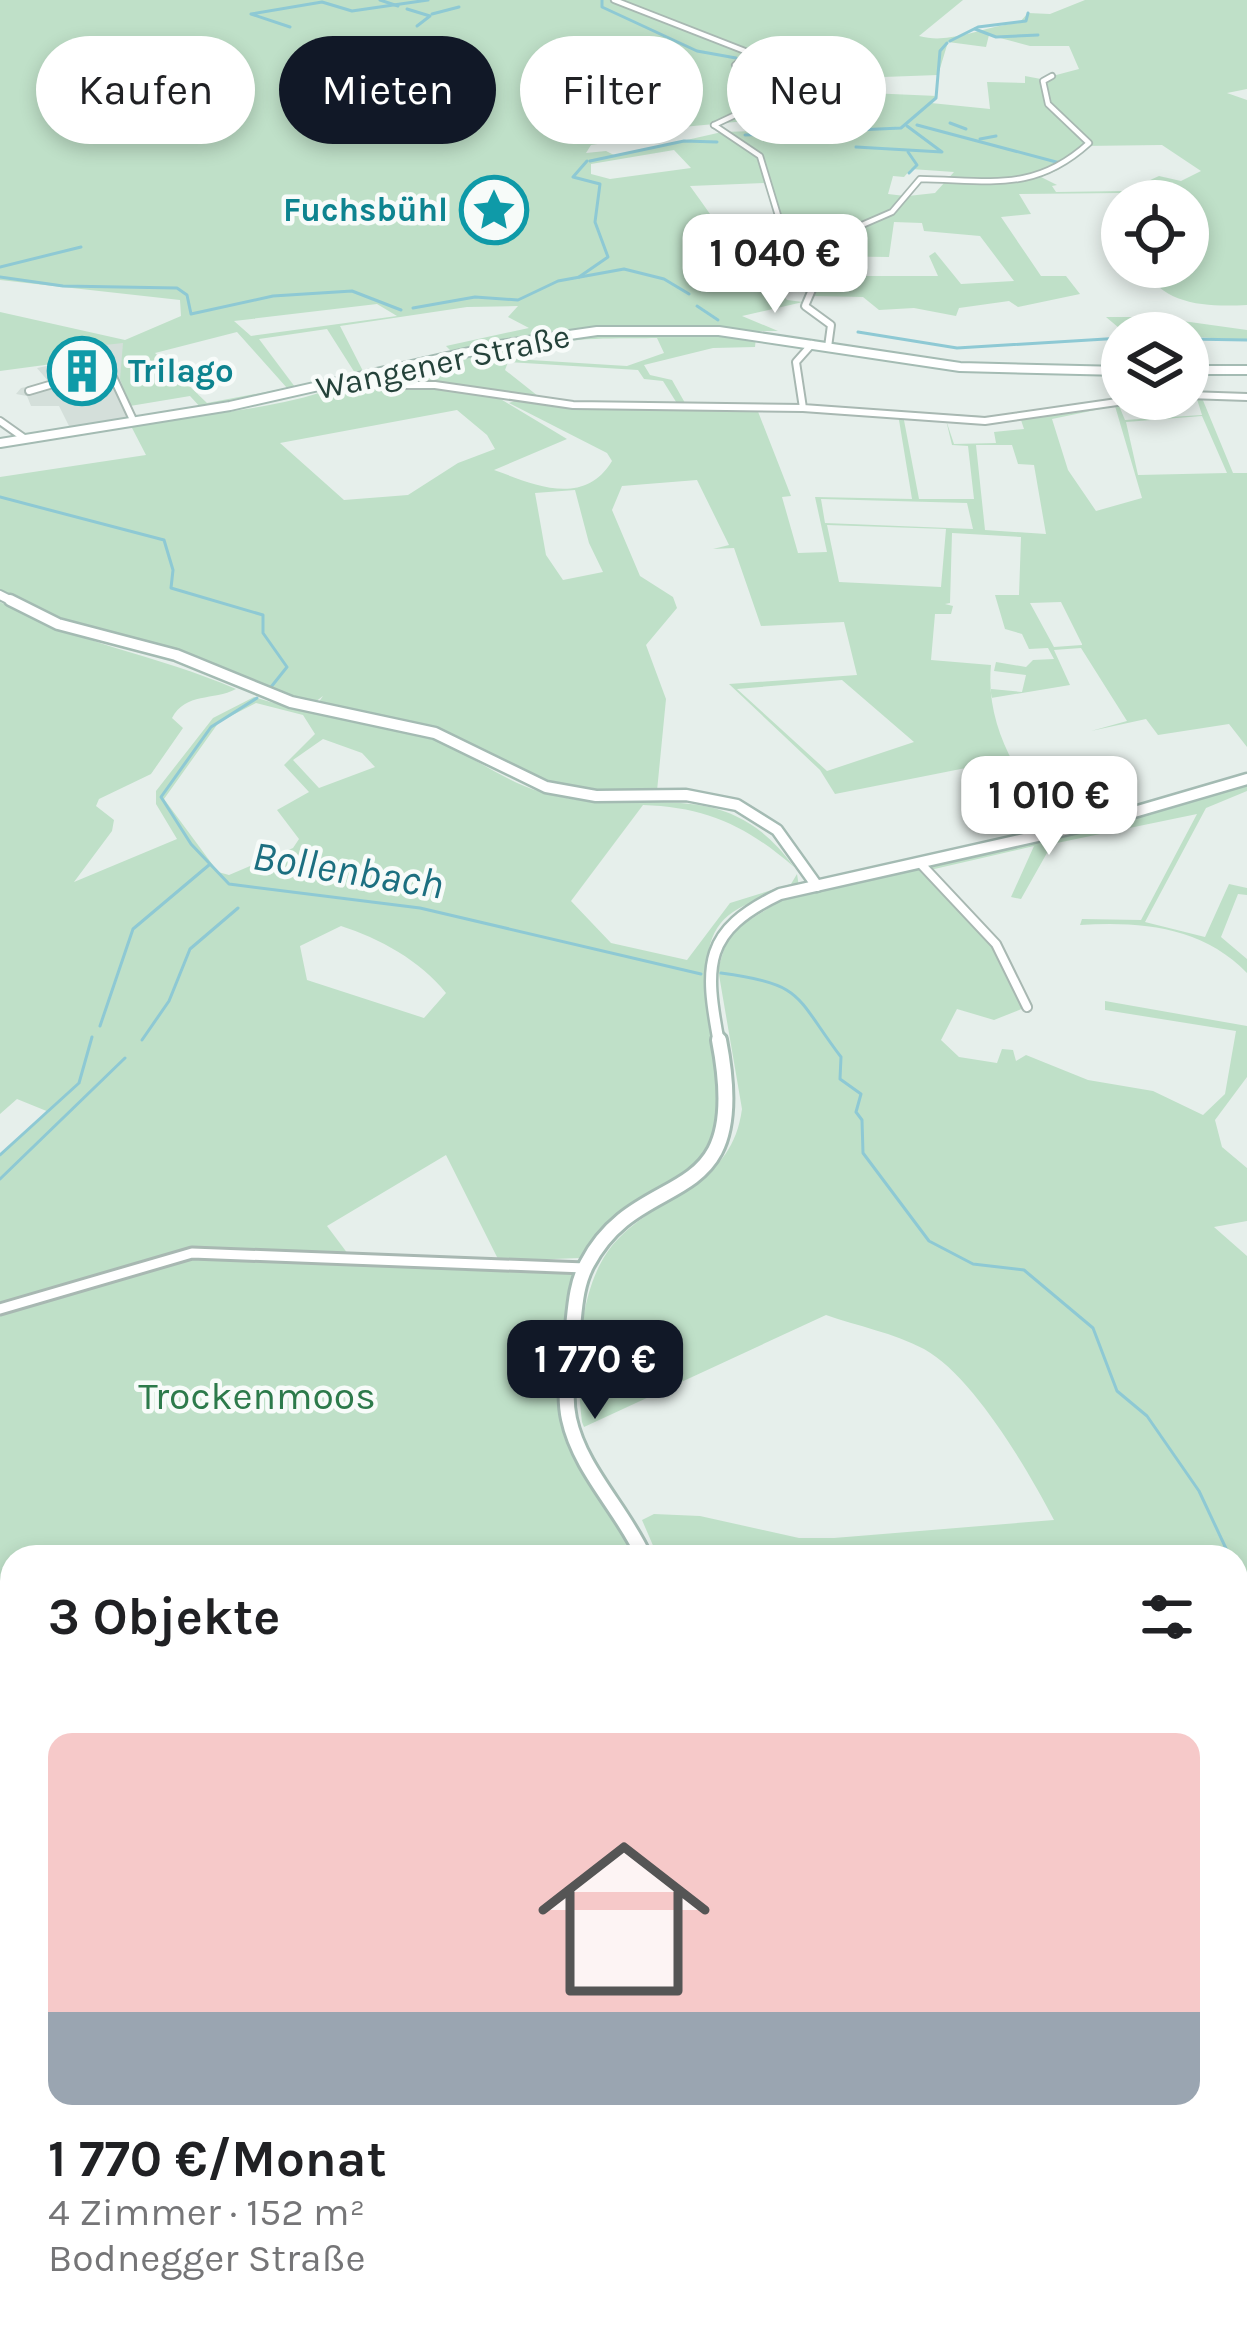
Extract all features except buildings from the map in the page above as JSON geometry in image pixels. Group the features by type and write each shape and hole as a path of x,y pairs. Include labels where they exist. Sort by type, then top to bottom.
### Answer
{"main road":[{"name":"Wangener Straße","path":"0,442 194,412 489,347 597,331 706,331 960,367 1101,370"},
{"path":"1209,370 1247,370"},
{"path":"0,595 58,625 210,670 291,702 435,733 520,778 560,791 686,794 737,805 777,830 817,886"},
{"path":"637,1545 570,1424 568,1384 585,1268 618,1225 700,1171 721,1141 726,1115 709,962 713,940 746,908 817,886 1135,814 1247,779"}],"street":[{"path":"614,0 727,44"},
{"path":"802,251 892,212 918,179 1010,182 1058,170 1089,143 1048,104 1042,80 1052,76"},
{"path":"727,120 714,126 727,134"},
{"path":"742,144 760,156 783,232 821,277 806,302 807,310 832,327 828,346"},
{"path":"803,408 796,362 812,344"},
{"path":"28,392 92,376 113,377 134,422"},
{"path":"327,386 435,385 555,404 803,408 999,420 1101,405"},
{"path":"1209,396 1247,397"},
{"path":"0,421 23,439"},
{"path":"920,863 996,944 1027,1007"},
{"path":"0,1309 192,1253 585,1268"}],"shaded area":[{"path":"113,340 124,343 121,380 133,413 145,418 71,430 59,406 31,406 27,396 16,394 21,388 49,382 37,368 66,362 59,350"}],"green space":[{"path":"0,0 963,0 919,36 943,38 1019,23 1028,13 1050,14 1085,0 1247,0 1247,89 1227,93 1247,100 1247,305 1202,304 1160,288 1209,288 1209,180 1183,180 1201,171 1162,145 1082,146 1058,170 1041,177 1057,185 1052,186 1056,192 1101,193 1019,194 1031,214 1001,217 1041,276 1066,276 1080,294 1018,307 1009,301 959,308 956,316 914,308 879,310 863,297 811,296 821,283 822,272 826,276 938,276 929,256 935,252 961,284 1014,281 980,236 924,231 922,223 894,222 889,257 809,256 807,251 828,241 803,250 795,243 778,214 768,172 766,183 690,186 762,288 777,287 787,300 803,302 742,316 778,331 594,330 453,353 446,346 529,328 508,317 518,306 467,307 340,326 365,375 202,409 190,396 130,406 120,379 123,343 60,350 67,362 0,371 0,312 125,340 181,316 180,300 0,280","holes":["674,150 691,168 610,179 591,174 591,164","911,169 954,172 935,193 908,196 895,211 857,230 895,208 905,196 888,194 893,176 904,177","377,304 397,316 251,336 234,321","327,329 355,373 295,387 259,339","237,332 287,388 207,403 155,353"]},
{"path":"1209,325 1247,330 1247,340 1209,338"},
{"path":"628,333 756,337 755,347 713,348 644,365 650,375 672,380 689,410 757,409 791,496 782,497 798,553 827,552 815,497 912,499 898,414 882,410 991,416 903,415 919,499 974,499 968,446 952,445 946,420 954,444 996,443 994,432 1024,429 1020,417 1001,417 1101,403 1101,409 1052,419 1068,470 1096,511 1142,498 1119,420 1151,420 1126,422 1138,475 1227,473 1204,420 1209,420 1209,415 1233,473 1247,473 1247,747 1229,724 1158,735 1146,719 1091,731 1127,721 1081,648 1054,650 1070,685 992,698 1007,751 1056,826 1001,761 835,794 820,770 729,684 857,675 844,622 761,626 734,548 713,549 729,545 697,480 622,486 612,510 640,576 673,597 677,608 646,645 666,699 657,791 589,793 552,786 448,735 316,706 323,696 311,705 193,660 71,627 0,592 0,477 146,455 131,426 284,402 410,366 540,341","holes":["657,338 664,353 627,366 514,359 565,342","508,362 638,370 644,379 663,381 678,405 543,400 505,370","494,395 520,399 509,403 607,453 612,461 600,476 572,488 540,486 494,470 567,439","457,410 487,435 495,449 458,463 408,495 344,500 280,443","976,445 1012,445 1018,464 1034,465 1046,534 985,530","575,490 589,543 603,572 563,580 546,555 535,493","821,499 967,503 973,529 825,523","827,525 946,529 941,587 839,582","952,533 1021,537 1019,595 995,595 1005,629 1022,634 1029,649 1048,648 1054,659 1033,660 1026,667 996,662 994,671 1026,675 1022,692 991,689 991,665 931,660 935,614 951,614 953,606 945,604 950,603","1061,602 1082,645 1054,647 1030,603","842,680 914,742 827,771 737,689"]},
{"path":"1209,394 1247,395 1247,401 1209,398"},
{"name":"Trockenmoos","path":"0,602 57,628 236,689 185,704 172,718 183,728 151,774 99,799 96,806 114,820 112,831 74,882 177,839 156,804 156,791 213,718 254,697 425,737 541,792 577,800 708,807 738,817 766,836 794,867 724,821 687,810 643,805 571,901 611,943 687,960 730,903 791,884 797,874 799,887 735,911 713,935 707,974 720,1107 718,1132 701,1163 601,1235 580,1258 499,1261 446,1155 327,1226 348,1254 344,1258 574,1269 559,1367 561,1416 577,1462 630,1545 0,1545 0,1155 49,1112 17,1099 0,1114","holes":["256,703 303,715 315,734 284,765 309,792 277,810 299,839 293,848 229,875 218,872 164,799 219,722","323,739 362,753 375,767 319,788 293,760","341,926 398,952 446,993 424,1018 307,980 300,946"]},
{"path":"1247,782 1247,791 1206,808 1145,922 1205,937 1229,884 1247,888 1247,895 1238,894 1221,937 1247,959 1247,973 1211,946 1170,930 1080,925 1082,919 1141,920 1197,814 1052,844 1021,899 1011,897 1034,846 930,870 926,865"},
{"path":"920,868 987,937 1024,1008 994,1020 957,1009 941,1040 959,1057 997,1063 1002,1049 1013,1050 1016,1061 1026,1055 1088,1080 1153,1091 1203,1115 1225,1094 1236,1031 1105,1010 1105,1001 1247,1026 1247,1077 1215,1120 1222,1147 1247,1168 1247,1221 1214,1227 1247,1256 1247,1545 653,1545 642,1520 654,1514 700,1516 799,1538 1054,1520 998,1426 943,1362 900,1338 826,1315 584,1427 580,1350 595,1275 620,1237 711,1170 736,1134 742,1109 718,969 729,933 780,901"}],"waterway":[{"path":"380,0 395,5"},
{"path":"395,5 428,0"},
{"path":"602,0 602,7 697,51 727,56"},
{"path":"290,27 251,14 322,2 352,11 395,5"},
{"path":"432,14 459,7"},
{"path":"407,9 430,16 417,26"},
{"path":"950,41 978,27 1026,21 1028,13"},
{"path":"975,29 996,37 1038,35"},
{"path":"886,129 901,128 936,98 940,51 947,43"},
{"path":"950,123 966,129"},
{"path":"917,125 1060,163"},
{"path":"856,147 942,152 907,126"},
{"path":"980,139 996,136"},
{"path":"590,161 684,141 717,142"},
{"path":"908,152 917,165 909,173"},
{"path":"579,277 608,257 595,222 600,184 573,177 587,161"},
{"path":"0,267 81,247"},
{"path":"413,308 475,297 518,300 558,281 624,269 664,279 689,294"},
{"path":"0,277 63,286 177,288 187,295 191,314 273,296 352,291 401,310"},
{"path":"697,306 718,320"},
{"path":"858,332 957,348 1101,339"},
{"path":"1209,339 1247,340"},
{"name":"Bollenbach","path":"0,497 164,540 173,570 171,588 263,615 263,633 287,667 271,687"},
{"name":"Bollenbach","path":"257,698 211,727 161,797 191,844 229,884 420,908 701,974"},
{"path":"100,1026 133,929 209,865"},
{"path":"142,1040 169,1001 190,949 238,908"},
{"name":"Bollenbach","path":"721,973 769,982 805,1007 841,1057 840,1079 861,1094 856,1112 862,1120 863,1153 929,1241 973,1264 1024,1270 1093,1328 1117,1391 1147,1416 1199,1491 1224,1545"},
{"path":"0,1155 79,1083 92,1037"},
{"path":"0,1179 125,1058"}],"place":[{"name":"Fuchsbühl","path":"494,210"},
{"name":"Trilago","path":"82,371"}]}
